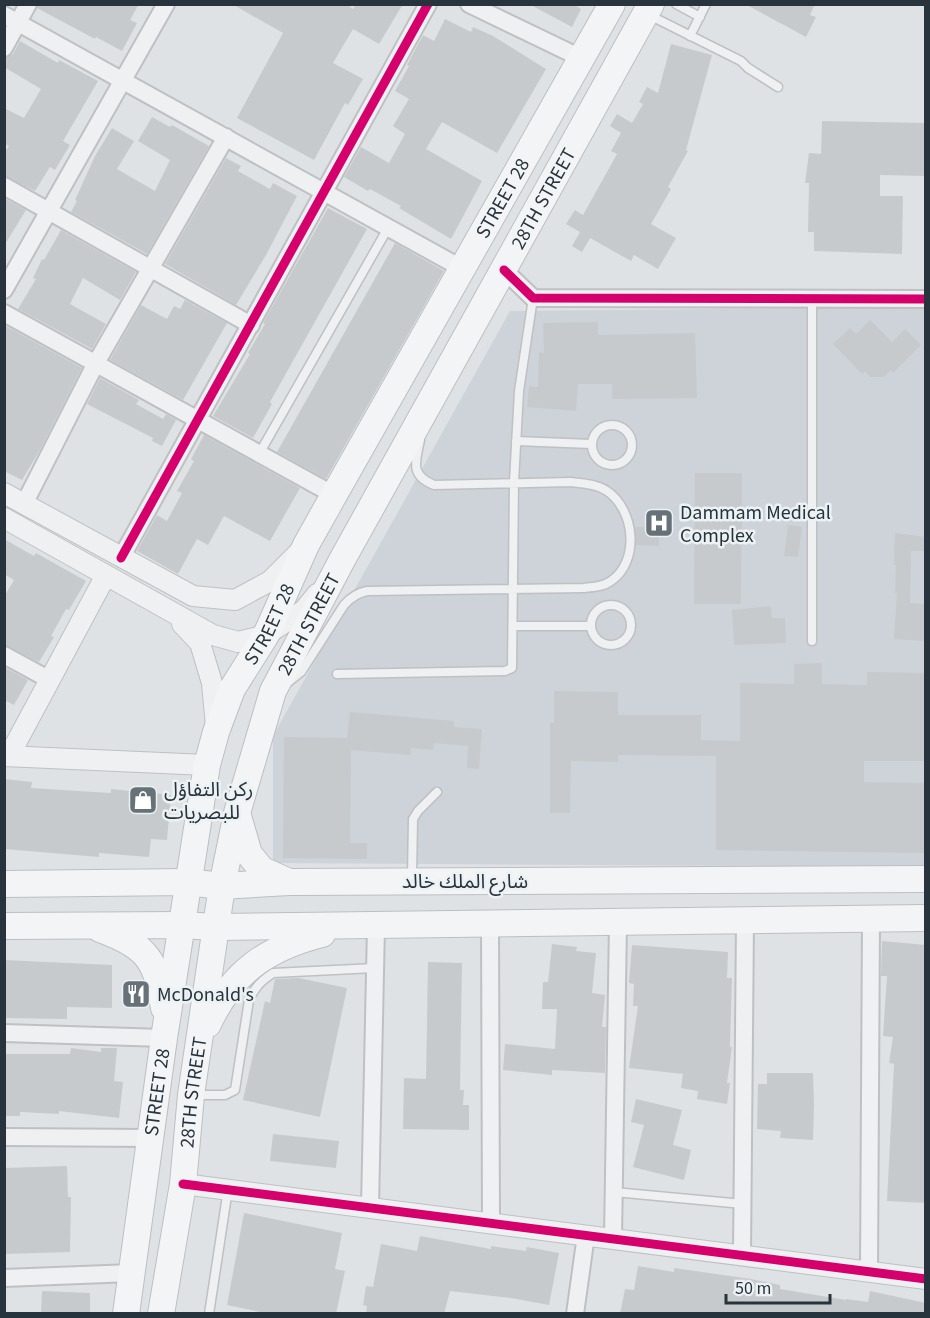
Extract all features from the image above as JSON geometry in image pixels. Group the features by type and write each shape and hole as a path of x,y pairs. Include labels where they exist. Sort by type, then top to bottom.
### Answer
{"main road":[{"name":"STREET 28","path":"126,1314 181,926 207,765 216,732 232,689 266,635 306,545 583,59 612,4"},
{"name":"28TH STREET","path":"161,1314 183,1184 191,1095 222,886 237,813 273,691 342,560 648,9"},
{"path":"237,813 249,854 262,870 289,882"},
{"path":"143,884 166,879 178,866 196,837"},
{"name":"شارع الملك خالد","path":"4,884 188,882 222,886 289,882 926,879"},
{"path":"4,926 376,926 926,918"},
{"path":"89,925 124,938 147,954 160,986 165,1032"},
{"path":"198,1047 218,1002 241,975 270,952 310,937 350,926"}],"street":[{"path":"4,48 11,18 28,4"},
{"path":"4,290 166,4"},
{"path":"121,558 428,4"},
{"path":"469,4 583,59"},
{"path":"11,18 463,269"},
{"path":"24,504 96,363 226,137"},
{"path":"4,186 251,325"},
{"path":"504,270 533,298 926,299"},
{"path":"4,313 334,495"},
{"path":"4,493 193,596 235,600 270,581 306,545"},
{"path":"4,518 213,635 238,642 266,635 304,610 342,560"},
{"path":"106,575 7,756 207,765"},
{"path":"168,609 200,644 212,683 216,732"},
{"path":"4,655 50,680"},
{"path":"869,1271 871,919"},
{"path":"742,1255 745,920"},
{"path":"613,1238 618,922"},
{"path":"489,924 491,1223"},
{"path":"370,1207 376,926"},
{"path":"4,1033 165,1032"},
{"path":"4,1137 150,1138"},
{"path":"183,1184 926,1279"},
{"path":"575,1314 586,1235"},
{"path":"4,1278 132,1273"}],"lane":[{"path":"676,4 700,17"},
{"path":"690,36 706,4"},
{"path":"648,9 690,36 741,61 778,87"},
{"path":"260,454 388,228"},
{"path":"337,674 505,671 512,668 516,441 519,392 533,298"},
{"path":"812,300 812,641"},
{"path":"273,691 301,672 344,605 359,593 584,588 610,582 620,573 628,557 630,527 623,506 605,490 590,484 571,482 434,485 422,480 417,474 415,462 427,407"},
{"path":"611,425 628,432 632,449 626,460 615,466 609,466 598,461 591,444 592,438 600,429 611,425"},
{"path":"516,441 591,444"},
{"path":"612,605 624,610 630,622 625,640 613,645 606,645 595,638 591,626 592,619 599,609 612,605"},
{"path":"513,626 591,626"},
{"path":"412,881 413,819 437,792"},
{"path":"191,1095 225,1095 235,1090 249,1000 262,980 273,973 375,968"},
{"path":"209,1314 228,1188"},
{"path":"614,1192 742,1204"}],"shaded area":[{"name":"Dammam Medical Complex","path":"925,307 925,867 273,863 273,736 510,311"}],"building":[{"path":"38,4 139,4 130,20 137,23 122,51 37,8"},
{"path":"232,4 346,4 353,9 356,4 403,4 379,44 353,29 333,63 363,79 348,105 345,103 314,160 237,118 283,33"},
{"path":"529,4 573,4 581,9 572,27"},
{"path":"745,4 815,4 810,15 816,17 806,37"},
{"path":"445,19 471,32 473,27 493,36 546,69 497,153 442,122 426,149 482,181 451,239 399,208 401,206 344,177 361,147 389,163 405,134 393,126 409,99 395,91 423,35 434,41"},
{"path":"20,41 58,63 59,60 98,81 63,141 70,145 55,170 50,167 35,191 4,176 4,153 9,146 4,143 4,108 24,118 41,89 4,67 4,58 13,54"},
{"path":"671,44 712,55 686,150 688,151 668,187 671,189 651,224 676,238 658,269 634,255 631,261 590,238 582,252 572,246 580,232 566,224 575,210 583,215 617,154 611,151 621,133 610,126 617,114 632,123 643,104 639,102 647,87 658,93"},
{"path":"152,117 170,127 172,125 209,146 147,254 71,212 95,156 112,128 134,141 117,169 155,191 170,160 138,141"},
{"path":"822,121 926,123 926,176 880,175 880,196 903,196 902,254 814,251 814,232 808,232 809,183 805,183 809,153 821,154"},
{"path":"226,158 241,166 238,171 270,189 273,183 297,196 236,305 165,264"},
{"path":"4,198 26,210 4,246"},
{"path":"328,208 367,229 270,402 272,404 253,438 213,416 250,354 248,353 265,324 263,323"},
{"path":"61,230 136,272 120,300 83,278 70,304 106,324 92,349 18,309 36,279 33,278 42,259 44,260"},
{"path":"395,243 444,271 326,479 277,452"},
{"path":"185,300 227,323 183,400 110,360 141,305 167,319 174,306 180,309"},
{"path":"870,320 892,342 905,329 921,345 893,373 891,370 884,377 870,377 865,371 862,374 833,344 850,328 856,334"},
{"path":"598,322 598,335 695,333 697,398 612,399 612,384 578,384 576,411 527,407 529,386 538,387 539,352 544,353 543,323"},
{"path":"4,325 82,368 22,480 4,471"},
{"path":"100,378 139,400 136,404 163,419 166,414 176,420 162,446 152,441 153,438 87,404"},
{"path":"204,435 300,488 270,541 224,516 208,545 197,539 178,574 137,551 157,515 167,521 182,493 177,491 194,461 191,459"},
{"path":"695,473 742,473 741,604 694,604"},
{"path":"788,525 802,527 798,557 784,556"},
{"path":"635,527 659,527 659,546 636,545"},
{"path":"895,533 926,537 926,551 911,551 910,603 926,604 926,641 894,639 897,593 895,593 896,565 894,565"},
{"path":"4,539 34,556 36,553 86,581 69,610 66,609 51,636 54,637 39,662 4,645 4,597 14,580 4,574"},
{"path":"771,606 772,618 785,618 786,643 734,645 732,610"},
{"path":"822,663 822,684 867,685 867,672 926,673 926,761 864,761 864,782 926,783 926,853 716,850 716,756 618,755 618,762 571,761 570,813 550,813 550,723 554,723 554,691 618,692 618,715 701,715 701,740 740,741 740,683 794,684 794,664"},
{"path":"4,667 28,680 14,705 4,700"},
{"path":"350,712 454,721 454,727 482,729 479,769 467,768 468,746 434,743 433,750 411,748 410,755 351,750 350,843 367,843 367,859 283,858 284,737 347,738"},
{"path":"4,779 32,782 31,788 111,793 111,789 171,795 167,840 151,839 149,857 99,853 99,857 4,849"},
{"path":"882,941 926,945 924,984 926,984 926,1203 887,1201 894,1064 889,1063 893,1037 883,1036 887,976 881,976"},
{"path":"552,944 577,947 576,951 596,953 592,993 605,995 602,1027 606,1027 605,1073 552,1070 552,1075 503,1070 505,1044 555,1049 557,1009 542,1009 543,982 548,982"},
{"path":"632,945 728,952 727,978 732,978 730,1047 732,1047 727,1083 730,1083 727,1104 697,1099 698,1091 681,1088 683,1074 629,1068 638,1006 633,1006 634,984 629,983"},
{"path":"4,960 112,965 112,1008 67,1007 67,1019 4,1018"},
{"path":"428,962 462,963 460,1090 464,1090 463,1105 469,1105 469,1130 403,1129 404,1078 426,1079"},
{"path":"299,978 347,988 320,1117 243,1100 265,1001 270,1003 275,979"},
{"path":"71,1048 101,1052 101,1048 117,1048 114,1081 123,1082 119,1118 59,1111 59,1114 20,1112 20,1116 4,1116 5,1054 70,1054"},
{"path":"767,1073 813,1073 813,1140 780,1138 781,1131 757,1129 758,1084 767,1084"},
{"path":"636,1099 682,1110 673,1145 691,1150 684,1180 633,1167 644,1125 631,1122"},
{"path":"273,1134 339,1141 336,1168 270,1161"},
{"path":"67,1166 68,1197 71,1197 70,1252 4,1254 4,1168"},
{"path":"244,1213 342,1233 335,1269 345,1271 336,1314 270,1314 227,1305"},
{"path":"420,1236 491,1249 491,1246 526,1251 527,1247 559,1253 549,1305 450,1291 444,1314 366,1314 367,1306 363,1305 366,1286 373,1287 381,1244 417,1251"},
{"path":"638,1266 674,1272 674,1268 751,1279 780,1285 780,1289 846,1300 868,1302 870,1291 926,1303 926,1314 620,1314 625,1289 634,1290"},
{"path":"42,1291 90,1293 90,1314 41,1314"}],"cycle path":[{"path":"121,558 428,4"},
{"path":"504,270 533,298 926,299"},
{"path":"183,1184 926,1279"}],"place":[{"name":"Dammam Medical Complex","path":"659,523"},
{"name":"ركن التفاؤل للبصريات","path":"143,800"},
{"name":"McDonald's","path":"136,994"}]}
